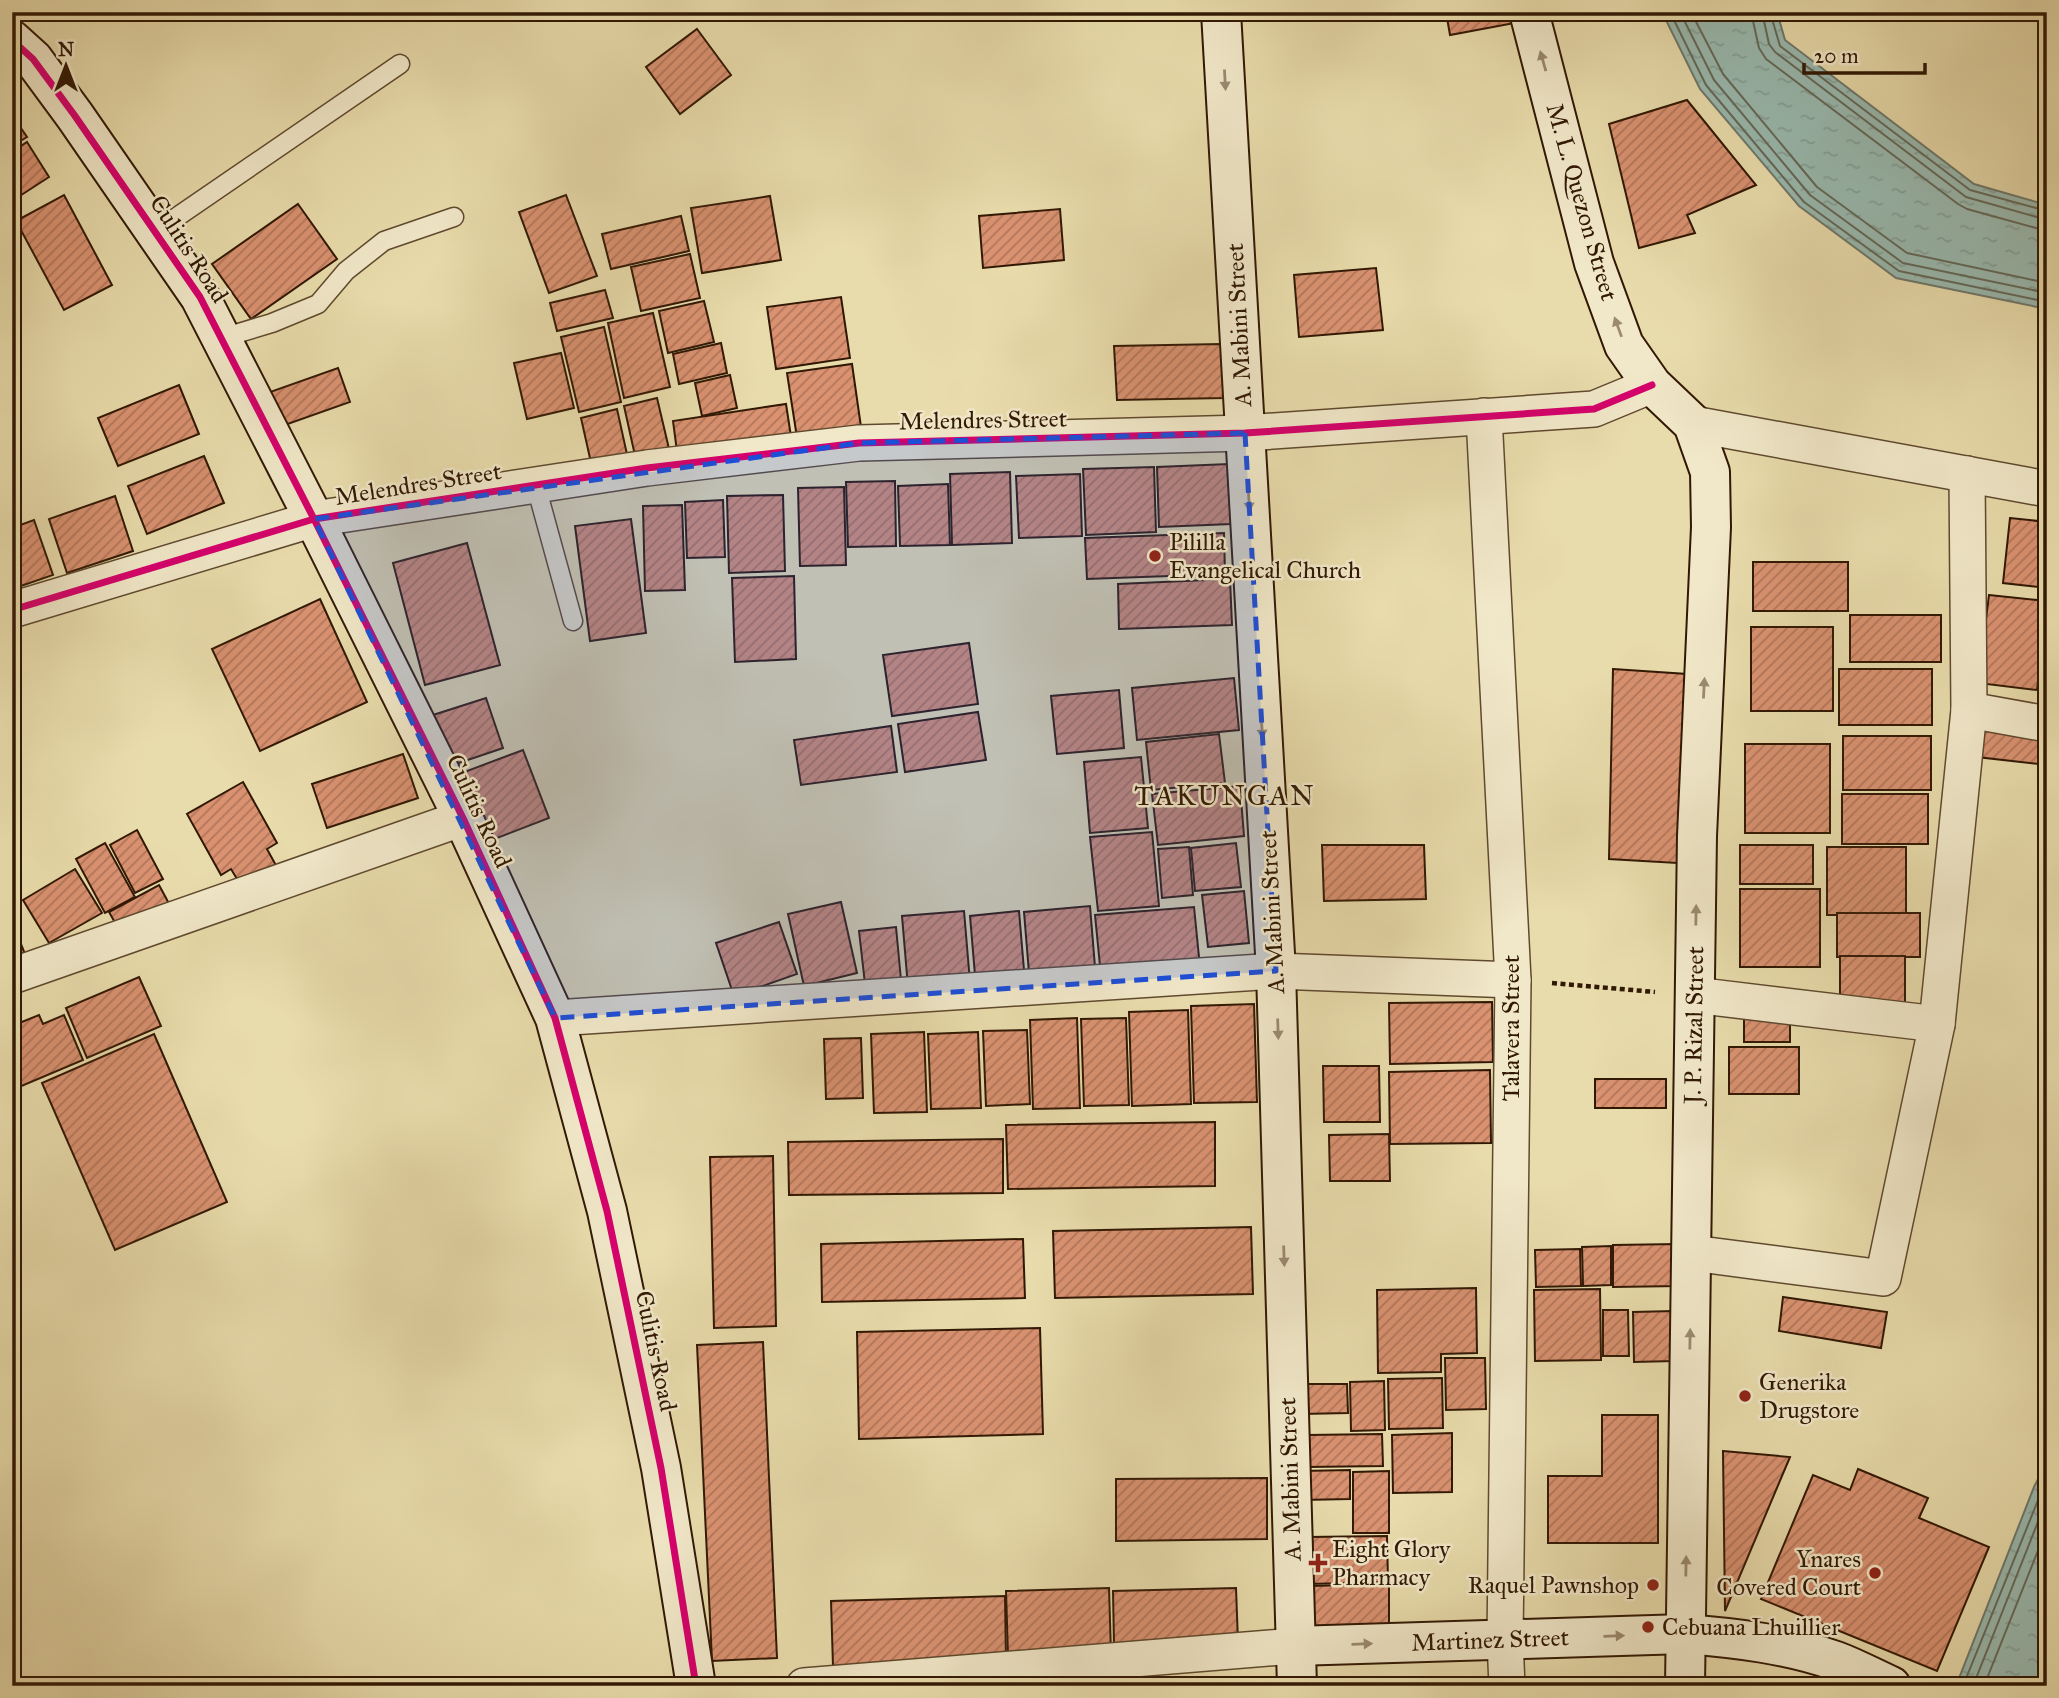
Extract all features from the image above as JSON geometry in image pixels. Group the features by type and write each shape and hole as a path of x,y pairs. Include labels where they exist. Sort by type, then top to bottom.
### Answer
{"main road":[{"name":"A. Mabini Street","path":"1221,12 1276,971 1297,1686"},
{"name":"M. L. Quezon Street","path":"1529,12 1594,262 1624,345 1652,385"},
{"name":"Culitis Road","path":"19,56 155,232 200,297 463,818 555,1018 607,1211 661,1468 696,1686"},
{"name":"J. P. Rizal Street","path":"1652,385 1693,424 1710,472 1711,527 1697,836 1685,1686"},
{"name":"Martinez Street","path":"1294,1646 1685,1634 1738,1638 1787,1647 1837,1662 1891,1686"}],"street":[{"name":"Melendres Street","path":"12,610 314,519 647,468 859,443 1245,433 1594,409 1652,385"},
{"name":"Talavera Street","path":"1484,416 1513,980 1505,1640 1507,1686"},
{"path":"1693,424 2047,489"},
{"path":"1692,1254 1884,1278 1937,1024 1969,710 1967,474"},
{"path":"1969,710 2047,724"},
{"path":"12,976 463,818"},
{"path":"555,1018 1276,971 1513,980"},
{"path":"1694,995 1937,1024"},
{"path":"804,1686 1294,1646"}],"lane":[{"path":"155,232 400,64"},
{"path":"222,338 272,323 318,304 346,271 384,241 454,217"},
{"path":"536,486 573,621"}],"path":[{"path":"1513,980 1694,995"}],"highlighted area":[{"path":"1245,433 1276,971 555,1018 314,519 859,443"}],"water":[{"path":"1662,12 1777,12 1785,40 1974,184 2047,205 2047,309 1896,278 1799,206 1700,89"},
{"path":"2047,1462 2047,1686 1956,1686 2034,1487"}],"building":[{"path":"1446,12 1518,12 1520,22 1450,35"},
{"path":"697,29 731,75 680,114 646,67"},
{"path":"1687,100 1756,185 1687,215 1695,233 1639,248 1609,124"},
{"path":"12,115 27,137 12,146"},
{"path":"27,142 49,177 12,201 12,152"},
{"path":"64,195 112,285 64,310 16,221"},
{"path":"566,195 597,276 549,293 519,212"},
{"path":"770,196 781,260 702,273 691,208"},
{"path":"298,204 337,259 251,319 212,264"},
{"path":"1060,209 1064,260 983,268 979,216"},
{"path":"681,216 689,251 611,269 602,234"},
{"path":"690,254 700,298 641,311 631,267"},
{"path":"1376,268 1383,330 1299,337 1294,275"},
{"path":"605,290 613,318 557,331 550,303"},
{"path":"841,297 850,358 776,369 767,307"},
{"path":"704,301 714,342 668,353 659,311"},
{"path":"653,313 670,387 624,398 608,323"},
{"path":"604,327 621,402 579,412 561,337"},
{"path":"721,343 727,373 679,384 673,354"},
{"path":"1221,344 1224,398 1117,400 1114,346"},
{"path":"561,353 574,408 527,419 514,363"},
{"path":"852,364 862,434 798,444 787,373"},
{"path":"338,368 350,402 282,426 270,392"},
{"path":"730,375 737,408 702,416 695,383"},
{"path":"179,385 199,434 118,466 98,418"},
{"path":"657,398 670,453 636,460 624,406"},
{"path":"786,404 792,443 678,459 673,421"},
{"path":"617,409 628,459 592,467 581,418"},
{"path":"204,456 224,503 147,534 128,486"},
{"path":"1229,464 1231,524 1159,527 1157,467"},
{"path":"1154,467 1156,532 1086,535 1083,469"},
{"path":"1010,472 1012,543 952,545 950,474"},
{"path":"1080,474 1082,536 1019,538 1016,476"},
{"path":"895,481 896,546 848,547 846,482"},
{"path":"948,484 950,545 900,546 898,486"},
{"path":"844,487 846,565 800,566 798,488"},
{"path":"783,495 785,571 729,573 727,496"},
{"path":"115,496 133,551 67,573 49,519"},
{"path":"723,500 725,557 687,558 685,502"},
{"path":"682,505 685,590 645,591 643,506"},
{"path":"2010,518 2047,522 2047,588 2003,583"},
{"path":"631,519 646,633 590,641 575,526"},
{"path":"34,520 53,575 12,589 12,528"},
{"name":"Pililla Evangelical Church","path":"1224,533 1225,574 1087,579 1085,538"},
{"path":"467,543 500,665 425,685 393,563"},
{"path":"1753,562 1848,562 1848,611 1753,611"},
{"path":"794,576 796,659 735,662 732,578"},
{"path":"1230,579 1232,625 1119,629 1118,584"},
{"path":"1989,595 2047,601 2037,690 1978,683"},
{"path":"320,599 367,702 260,751 212,649"},
{"path":"1850,615 1941,615 1941,662 1850,662"},
{"path":"1751,627 1833,627 1833,711 1751,711"},
{"path":"969,643 978,704 892,716 883,655"},
{"path":"1613,669 1687,674 1677,863 1609,859"},
{"path":"1839,669 1932,669 1932,725 1839,725"},
{"path":"1234,678 1239,730 1137,740 1132,688"},
{"path":"1119,690 1124,748 1057,754 1051,696"},
{"path":"486,698 503,748 447,767 430,716"},
{"path":"978,712 986,760 905,772 898,724"},
{"path":"1981,722 2047,730 2047,765 1977,757"},
{"path":"891,726 897,772 801,785 794,740"},
{"path":"1219,734 1225,783 1151,790 1146,742"},
{"path":"1843,736 1931,736 1931,790 1843,790"},
{"path":"1745,744 1830,744 1830,833 1745,833"},
{"path":"523,750 549,818 484,843 459,774"},
{"path":"403,754 418,798 327,828 312,784"},
{"path":"1141,757 1148,828 1090,833 1084,762"},
{"path":"243,782 277,843 267,849 278,869 243,889 231,869 221,875 187,814"},
{"path":"1240,786 1244,836 1158,845 1152,794"},
{"path":"1842,794 1928,794 1928,844 1842,844"},
{"path":"137,830 163,879 135,893 110,845"},
{"path":"1152,832 1159,906 1098,911 1090,837"},
{"path":"105,843 135,897 105,913 76,859"},
{"path":"1236,843 1241,887 1195,891 1191,848"},
{"path":"1322,845 1424,845 1426,899 1324,901"},
{"path":"1740,845 1813,845 1813,884 1740,884"},
{"path":"1189,847 1193,895 1162,898 1158,849"},
{"path":"1827,847 1906,847 1906,915 1827,915"},
{"path":"75,869 102,913 49,943 23,900"},
{"path":"159,885 173,911 123,937 109,912"},
{"path":"1740,889 1820,889 1820,967 1740,967"},
{"path":"1244,891 1249,943 1208,947 1202,895"},
{"path":"841,902 857,973 804,986 788,914"},
{"path":"1090,906 1095,967 1029,973 1024,912"},
{"path":"1194,907 1200,967 1101,976 1095,915"},
{"path":"964,911 970,982 908,987 902,916"},
{"path":"1019,911 1024,970 975,975 970,916"},
{"path":"1837,913 1920,913 1920,957 1837,957"},
{"path":"12,922 27,959 12,965"},
{"path":"779,922 797,974 734,996 716,943"},
{"path":"896,927 901,980 865,984 859,931"},
{"path":"1840,956 1905,956 1905,1004 1840,1004"},
{"path":"139,977 161,1026 87,1058 66,1008"},
{"path":"1492,1002 1493,1062 1390,1064 1389,1003"},
{"path":"1254,1004 1257,1102 1194,1103 1191,1006"},
{"path":"1188,1010 1191,1104 1132,1106 1129,1012"},
{"path":"1744,1012 1790,1012 1790,1042 1744,1042"},
{"path":"39,1015 43,1024 64,1015 83,1060 12,1090 12,1026"},
{"path":"1077,1018 1080,1108 1033,1109 1030,1020"},
{"path":"1126,1018 1129,1105 1084,1106 1081,1019"},
{"path":"1027,1030 1030,1104 986,1106 983,1031"},
{"path":"924,1032 927,1112 874,1113 871,1034"},
{"path":"978,1032 981,1108 931,1109 928,1034"},
{"path":"154,1034 227,1202 115,1250 42,1083"},
{"path":"861,1038 863,1098 826,1099 824,1039"},
{"path":"1729,1047 1799,1047 1799,1094 1729,1094"},
{"path":"1323,1066 1379,1066 1380,1122 1324,1122"},
{"path":"1490,1070 1491,1143 1390,1144 1389,1072"},
{"path":"1595,1079 1666,1079 1666,1108 1595,1108"},
{"path":"1215,1122 1215,1186 1008,1189 1006,1125"},
{"path":"1389,1134 1390,1181 1330,1181 1329,1135"},
{"path":"1003,1139 1003,1193 789,1195 788,1142"},
{"path":"773,1156 776,1326 714,1328 710,1157"},
{"path":"1251,1227 1253,1294 1055,1298 1053,1231"},
{"path":"1023,1239 1025,1298 822,1302 821,1244"},
{"path":"1678,1244 1679,1286 1613,1287 1613,1245"},
{"path":"1611,1246 1611,1285 1583,1286 1582,1247"},
{"path":"1580,1249 1581,1286 1536,1287 1535,1250"},
{"path":"1476,1288 1477,1353 1441,1354 1441,1372 1378,1373 1377,1290"},
{"path":"1600,1289 1601,1360 1535,1361 1534,1290"},
{"path":"1783,1297 1887,1312 1881,1348 1779,1331"},
{"path":"1603,1310 1628,1310 1629,1356 1603,1356"},
{"path":"1673,1311 1674,1361 1634,1362 1633,1312"},
{"path":"1040,1328 1043,1434 859,1439 857,1332"},
{"path":"763,1342 777,1658 712,1661 697,1345"},
{"path":"1445,1358 1485,1358 1486,1409 1446,1410"},
{"path":"1442,1378 1443,1428 1389,1429 1388,1379"},
{"path":"1384,1381 1385,1430 1351,1431 1350,1382"},
{"path":"1301,1384 1347,1384 1348,1413 1301,1414"},
{"path":"1602,1415 1658,1415 1658,1543 1548,1543 1548,1476 1602,1476"},
{"path":"1452,1433 1452,1492 1393,1493 1392,1435"},
{"path":"1382,1434 1383,1466 1307,1467 1307,1435"},
{"path":"1723,1451 1790,1457 1725,1611"},
{"name":"Ynares Covered Court","path":"1858,1469 1928,1498 1919,1518 1989,1547 1937,1671 1761,1599 1813,1475 1850,1490"},
{"path":"1350,1470 1350,1499 1301,1500 1301,1471"},
{"path":"1389,1471 1389,1533 1353,1533 1353,1472"},
{"path":"1267,1478 1267,1539 1116,1541 1116,1479"},
{"path":"1387,1536 1388,1582 1308,1584 1307,1537"},
{"path":"1389,1584 1389,1628 1310,1630 1309,1586"},
{"path":"1109,1588 1111,1654 1008,1656 1006,1591"},
{"path":"1236,1588 1238,1642 1114,1645 1113,1591"},
{"path":"1005,1596 1006,1662 833,1666 831,1601"},
{"path":"1711,1678 1772,1682 1772,1686 1710,1686"}],"cycle path":[{"path":"12,40 33,59 75,116 200,297 463,818 555,1018 607,1211 661,1468 696,1686"},
{"path":"12,610 314,519 647,468 859,443 1245,433 1594,409 1652,385"}],"place":[{"name":"Pililla Evangelical Church","path":"1155,556"},
{"name":"Generika Drugstore","path":"1745,1396"},
{"name":"Eight Glory Pharmacy","path":"1318,1563"},
{"name":"Ynares Covered Court","path":"1875,1573"},
{"name":"Raquel Pawnshop","path":"1653,1585"},
{"name":"Cebuana Lhuillier","path":"1648,1627"}],"district":[{"name":"TAKUNGAN","path":"1225,795"}]}
